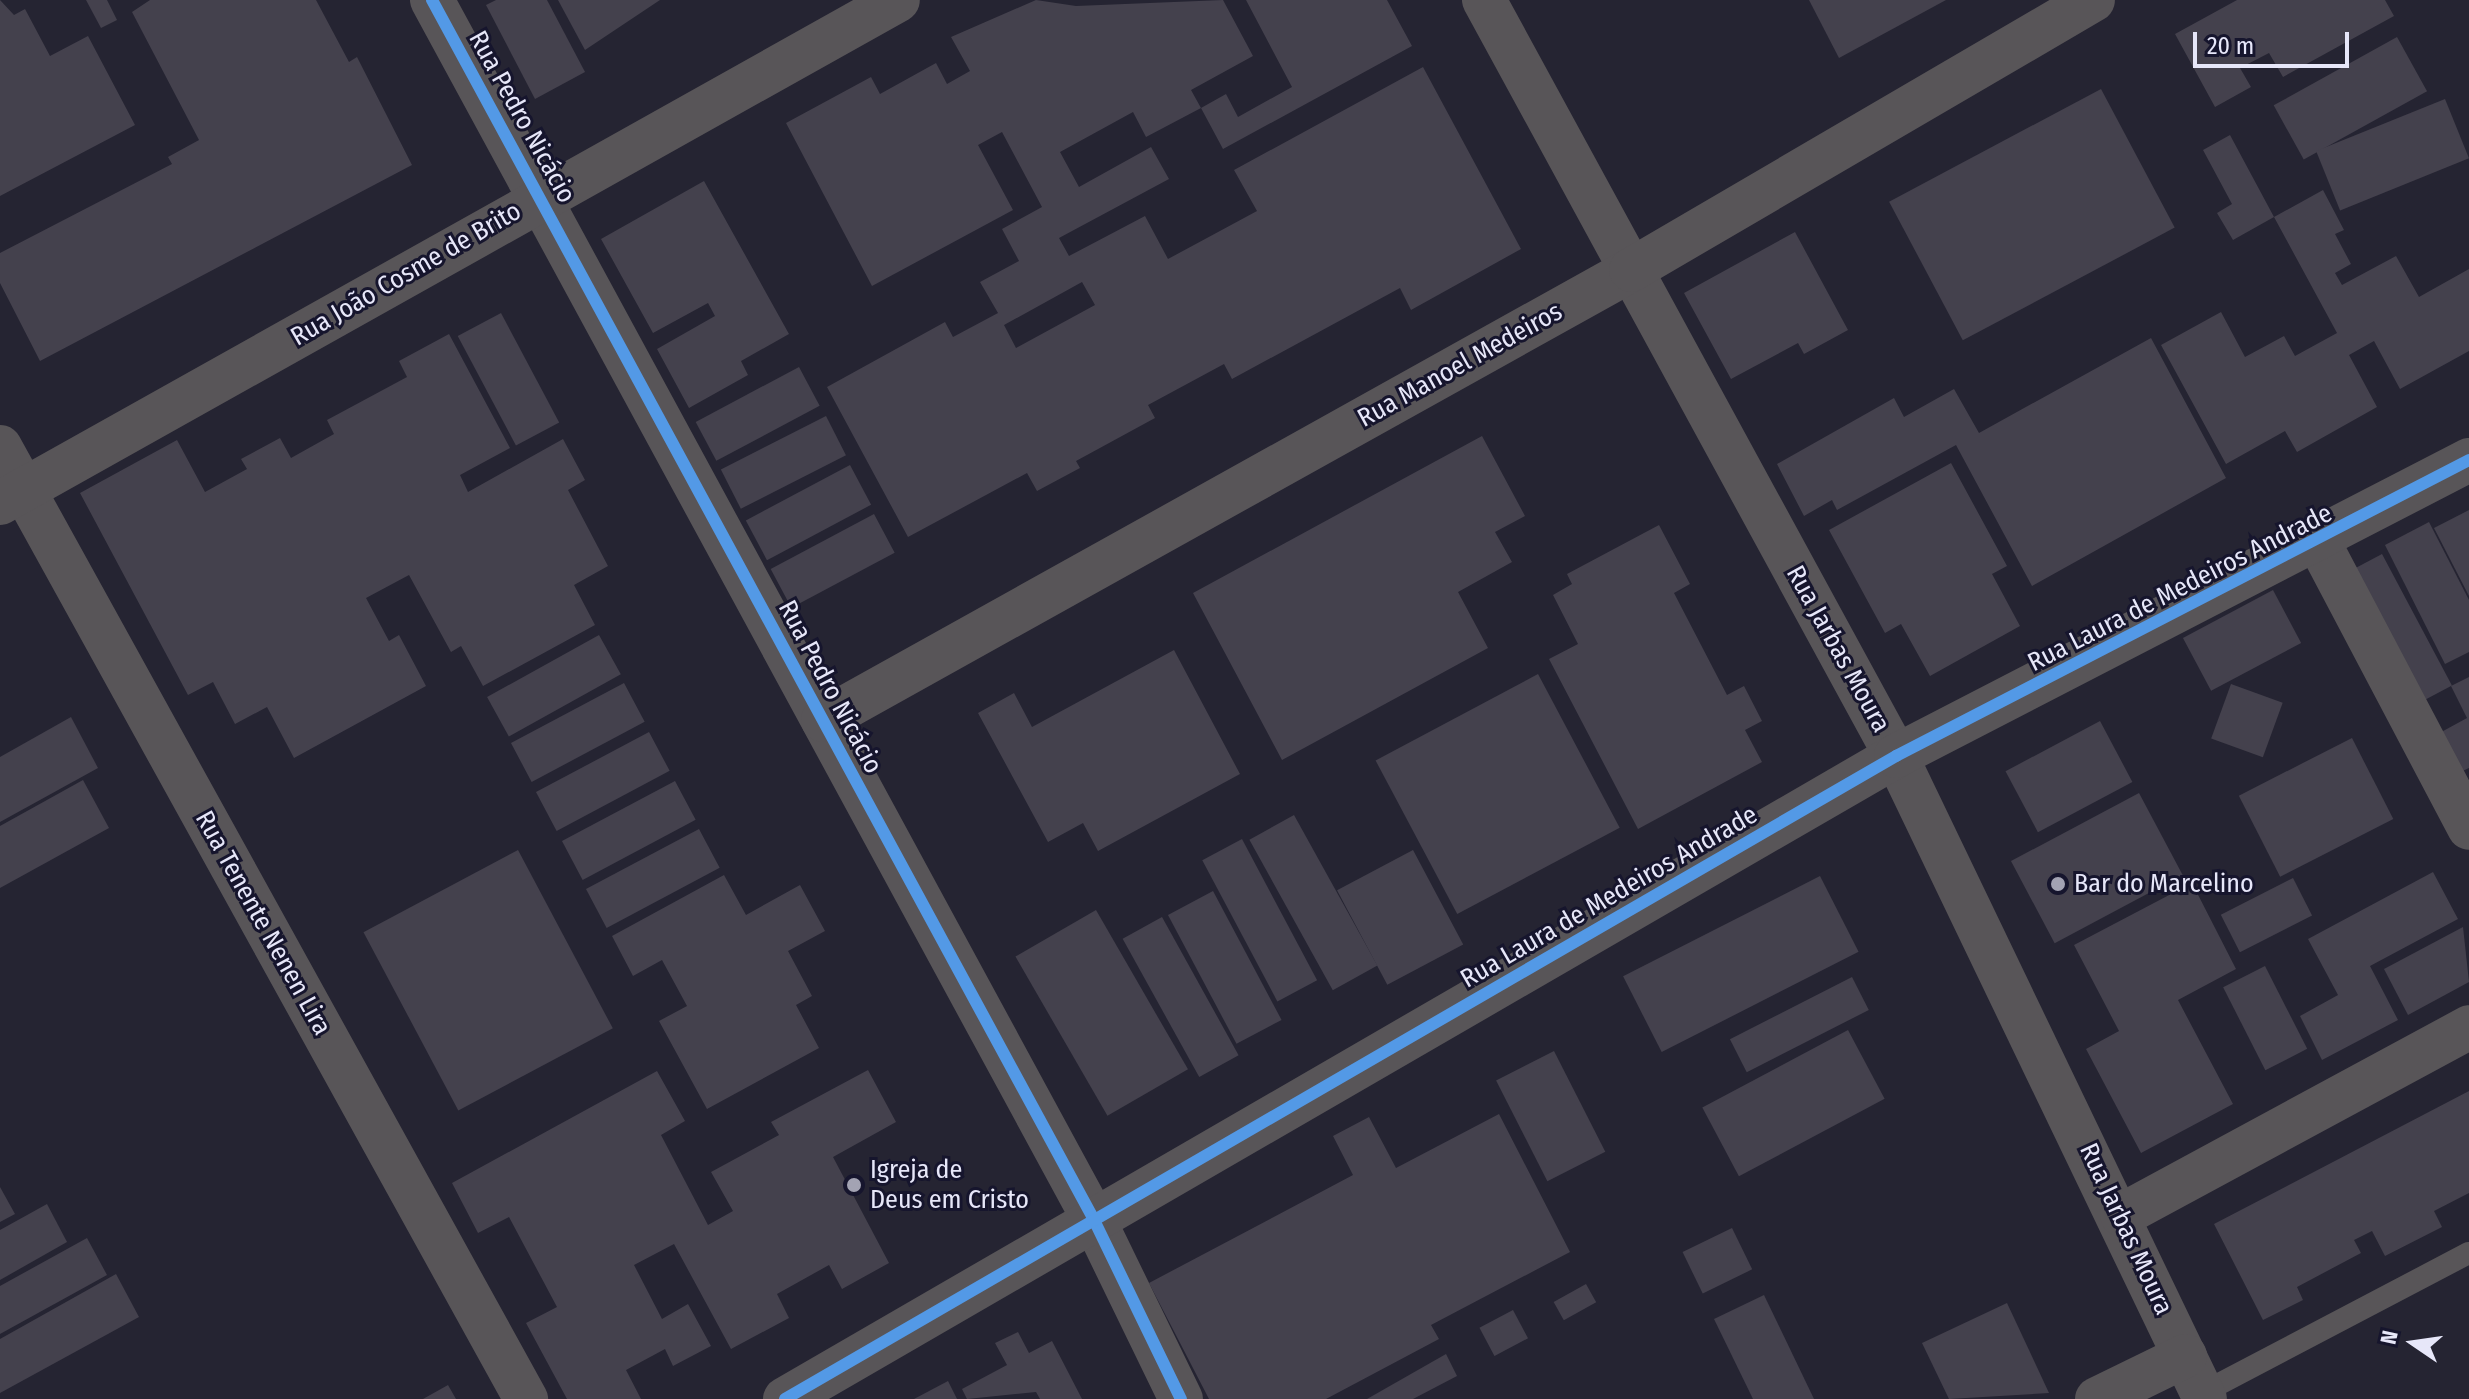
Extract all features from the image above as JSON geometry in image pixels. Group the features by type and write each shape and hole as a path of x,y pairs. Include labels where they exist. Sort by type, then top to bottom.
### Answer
{"street":[{"name":"Rua Pedro Nicácio","path":"432,0 542,197 1094,1220 1181,1399"},
{"name":"Rua João Cosme de Brito","path":"12,497 898,0"},
{"name":"Rua Jarbas Moura","path":"1484,0 1896,756 2122,1215 2197,1383"},
{"name":"Rua Manoel Medeiros","path":"823,720 1631,270 2093,0"},
{"name":"Rua Tenente Nenen Lira","path":"0,447 12,497 526,1399"},
{"name":"Rua Laura de Medeiros Andrade","path":"785,1399 1896,756 2319,543 2469,460"},
{"path":"2319,543 2469,828"},
{"path":"2122,1215 2469,1027"},
{"path":"2097,1399 2197,1383"}],"lane":[{"path":"2197,1383 2469,1253"}],"building":[{"path":"0,0 14,15 25,9 50,56 88,36 135,125 0,196"},
{"path":"86,0 107,0 117,20 101,28"},
{"path":"150,0 316,0 349,62 357,57 412,165 40,361 0,283 0,253 172,164 168,157 199,140 132,12"},
{"path":"496,0 547,0 585,72 535,99 486,5"},
{"path":"558,0 660,0 585,50"},
{"path":"1036,0 1076,6 1223,0 1253,56 1191,90 1201,108 1146,137 1133,112 1060,152 1079,187 1151,147 1169,179 1059,238 1069,256 1145,216 1168,259 1257,211 1234,170 1423,67 1521,249 1411,310 1400,288 1232,379 1224,364 1148,405 1155,418 1076,461 1080,468 1037,491 1027,473 908,537 827,387 945,322 953,337 998,313 980,282 1019,261 1002,229 1042,207 1002,132 978,145 1013,210 872,286 786,123 871,77 880,94 936,63 947,84 970,71 951,37","holes":["1082,282 1095,305 1016,348 1004,325"]},
{"path":"1246,0 1387,0 1412,46 1223,149 1201,108 1226,94 1238,117 1292,87"},
{"path":"1809,0 1946,0 1839,58"},
{"path":"2237,0 2385,0 2394,16 2283,77 2269,53 2240,68 2251,87 2215,107 2175,34"},
{"path":"2397,37 2427,91 2304,160 2274,105"},
{"path":"2101,89 2175,228 1963,340 1889,202"},
{"path":"2445,99 2469,158 2340,210 2316,151"},
{"path":"2230,135 2274,217 2233,240 2217,213 2232,204 2203,150"},
{"path":"704,181 789,334 741,361 748,375 689,408 657,349 715,316 708,303 653,333 601,239"},
{"path":"2323,190 2344,230 2335,234 2351,264 2335,273 2342,285 2396,256 2419,297 2469,269 2469,351 2400,389 2374,341 2349,355 2377,407 2297,452 2285,431 2226,464 2161,345 2221,312 2245,357 2284,336 2295,356 2337,333 2274,217"},
{"path":"1795,232 1848,330 1804,354 1798,343 1731,379 1684,293"},
{"path":"501,313 559,422 516,445 458,336"},
{"path":"449,334 510,448 460,475 468,492 563,439 585,480 568,490 608,566 574,585 595,625 483,686 461,646 451,652 409,575 366,598 389,641 399,635 426,686 294,758 267,707 235,724 213,682 188,695 80,493 177,440 205,492 247,469 241,459 280,438 291,458 334,434 327,420 407,377 399,361"},
{"path":"2151,338 2226,478 2032,586 1956,445 1837,510 1832,500 1804,516 1777,464 1894,398 1904,417 1954,389 1979,433"},
{"path":"799,367 820,406 716,461 696,422"},
{"path":"826,416 846,455 741,509 721,470"},
{"path":"1482,436 1525,516 1495,532 1512,562 1458,592 1488,648 1282,760 1193,593"},
{"path":"1951,463 2007,566 1992,574 2020,626 1930,676 1901,624 1885,633 1829,530"},
{"path":"850,465 871,505 767,560 746,520"},
{"path":"2469,510 2469,596 2434,528"},
{"path":"874,514 895,553 791,608 771,569"},
{"path":"2429,522 2469,600 2469,652 2445,664 2385,545"},
{"path":"1659,525 1690,584 1674,593 1727,695 1744,686 1762,721 1745,730 1762,762 1638,829 1549,659 1578,644 1553,595 1572,584 1567,574"},
{"path":"2382,554 2452,686 2418,704 2348,572"},
{"path":"2273,590 2301,643 2211,691 2183,638"},
{"path":"599,635 621,674 509,736 487,697"},
{"path":"1174,650 1240,774 1098,851 1083,823 1048,842 978,713 1014,693 1032,727"},
{"path":"1538,674 1620,828 1457,914 1376,760"},
{"path":"2469,677 2469,768 2454,775 2434,736 2467,718 2451,686"},
{"path":"624,683 645,722 532,782 511,743"},
{"path":"2231,684 2283,703 2263,757 2211,739"},
{"path":"71,717 98,768 0,822 0,757"},
{"path":"2100,721 2132,782 2038,832 2006,771"},
{"path":"649,732 670,771 557,831 536,792"},
{"path":"2352,738 2393,819 2280,877 2239,796"},
{"path":"83,780 109,828 0,888 0,826"},
{"path":"675,781 696,820 583,880 562,841"},
{"path":"2139,793 2183,875 2055,943 2011,861"},
{"path":"1294,815 1377,965 1333,990 1249,840"},
{"path":"699,829 720,868 607,928 586,889"},
{"path":"1242,839 1317,980 1277,1001 1202,860"},
{"path":"518,850 613,1028 458,1111 363,932"},
{"path":"1413,850 1463,944 1387,985 1337,890"},
{"path":"2433,872 2458,919 2370,966 2398,1020 2322,1060 2300,1016 2338,995 2308,939"},
{"path":"724,875 746,915 800,885 825,931 788,951 812,996 796,1005 819,1048 707,1109 659,1021 687,1006 662,960 633,976 612,936"},
{"path":"1820,876 1859,952 1662,1052 1623,976"},
{"path":"2293,878 2312,915 2240,952 2221,915"},
{"path":"2192,883 2236,969 2178,1000 2233,1104 2141,1153 2086,1049 2119,1031 2074,945"},
{"path":"1213,891 1282,1020 1237,1044 1168,915"},
{"path":"1096,910 1188,1069 1107,1116 1015,957"},
{"path":"1162,917 1239,1055 1199,1077 1123,939"},
{"path":"2463,927 2469,982 2408,1015 2384,969"},
{"path":"2265,966 2307,1049 2265,1070 2223,987"},
{"path":"1852,977 1869,1010 1747,1072 1730,1039"},
{"path":"1848,1030 1885,1099 1739,1176 1702,1107"},
{"path":"1554,1051 1605,1152 1547,1181 1496,1081"},
{"path":"868,1070 896,1122 833,1157 889,1263 842,1289 829,1265 777,1294 789,1318 731,1349 674,1244 634,1265 662,1319 688,1304 711,1346 673,1366 665,1349 626,1370 641,1399 567,1399 526,1323 557,1307 509,1217 478,1233 452,1183 657,1071 685,1121 661,1135 708,1225 733,1211 711,1172 779,1135 771,1122"},
{"path":"2469,1091 2469,1193 2434,1211 2442,1227 2385,1256 2372,1231 2354,1240 2361,1253 2297,1287 2303,1300 2263,1320 2214,1224"},
{"path":"1499,1114 1570,1252 1431,1325 1439,1339 1326,1399 1209,1399 1149,1283 1353,1175 1333,1136 1369,1117 1396,1168"},
{"path":"0,1187 15,1214 0,1222"},
{"path":"47,1204 67,1242 0,1280 0,1230"},
{"path":"1732,1228 1752,1269 1703,1293 1683,1252"},
{"path":"87,1238 107,1275 0,1334 0,1286"},
{"path":"116,1274 139,1317 0,1393 0,1339"},
{"path":"1586,1284 1596,1302 1564,1320 1554,1302"},
{"path":"1764,1295 1814,1399 1753,1399 1714,1319"},
{"path":"2007,1303 2049,1393 1949,1399 1922,1343"},
{"path":"1513,1310 1528,1338 1494,1356 1479,1328"},
{"path":"1018,1332 1029,1353 1052,1341 1082,1399 1040,1399 1036,1392 967,1399 962,1389 1007,1365 995,1343"},
{"path":"1446,1354 1457,1376 1413,1399 1367,1399"},
{"path":"948,1381 957,1399 914,1399"},
{"path":"448,1385 456,1399 423,1399"}],"cycle path":[{"path":"432,0 1094,1220 1181,1399"},
{"path":"785,1399 1896,756 2469,460"}],"place":[{"name":"Bar do Marcelino","path":"2058,884"},
{"name":"Igreja de Deus em Cristo","path":"854,1185"}]}
